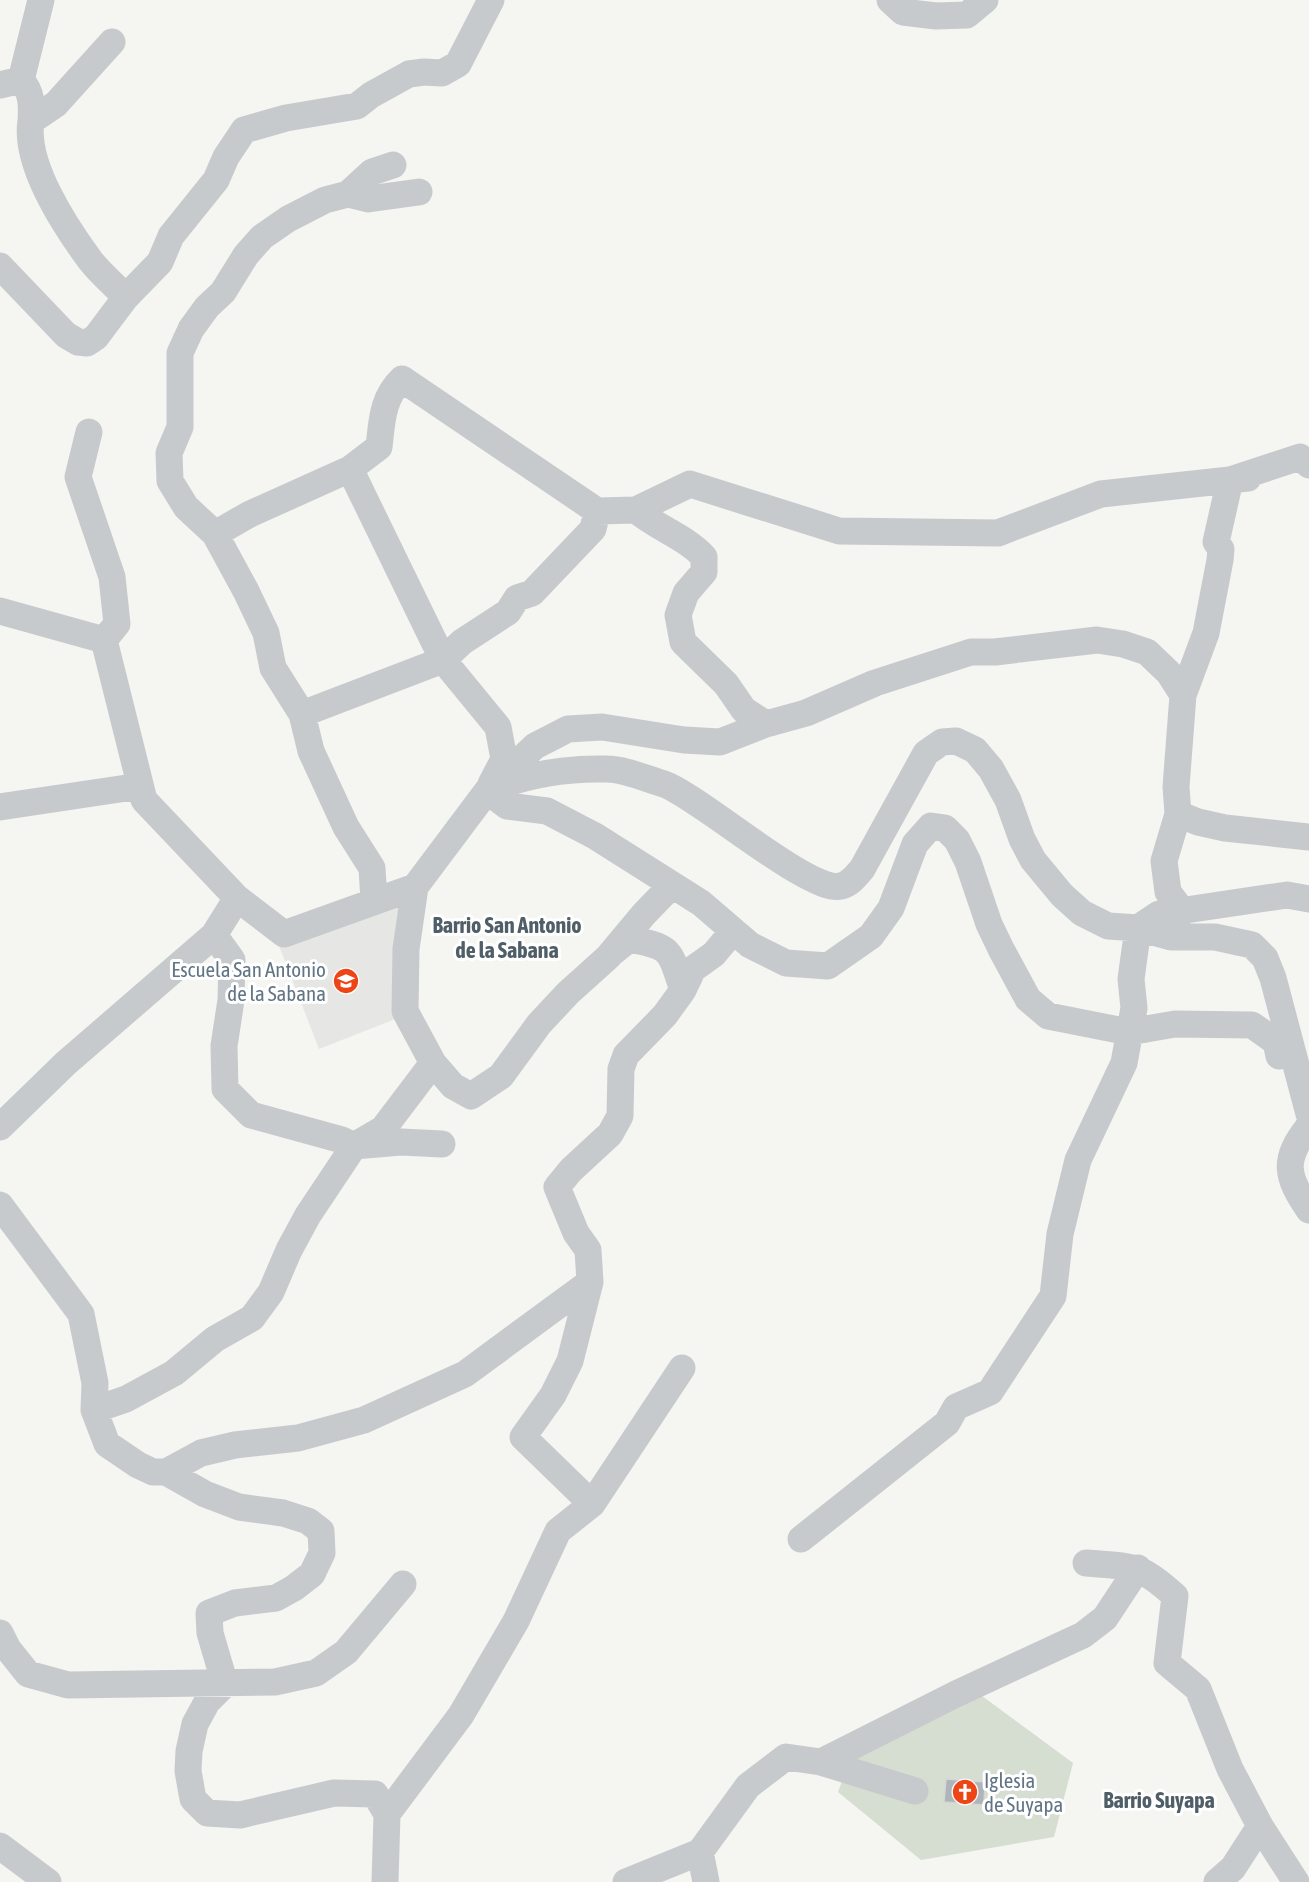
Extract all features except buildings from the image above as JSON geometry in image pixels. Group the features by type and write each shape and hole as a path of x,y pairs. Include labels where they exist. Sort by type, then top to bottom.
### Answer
{"street":[{"path":"41,0 11,82 28,88 32,105 28,137 56,210 92,263 126,297"},
{"path":"0,266 66,335 78,342 87,343 96,337 126,297 160,262 171,236 216,180 226,157 244,130 286,118 357,106 371,95 409,75 423,72 442,73 458,64 492,0"},
{"path":"890,0 903,12 936,16 967,15 985,0"},
{"path":"31,122 56,104 112,42"},
{"path":"374,901 372,868 346,827 316,762 302,714 273,668 266,633 215,534 186,507 171,481 169,453 180,427 180,353 191,329 207,307 223,292 241,262 262,237 306,210 348,194 372,172 393,165"},
{"path":"348,194 368,199 419,192"},
{"path":"215,534 250,514 350,469 379,447 385,404 393,387 402,379 597,511 636,510 690,484 839,531 998,533 1101,494 1230,480 1309,476"},
{"path":"89,432 78,477 112,577 117,624 105,640"},
{"path":"1230,480 1300,457 1309,465"},
{"path":"350,469 443,660 498,727 504,759 488,790 415,887 406,949 405,1011 433,1063 453,1086 471,1096 501,1076 539,1024 568,993 629,939 658,945 671,955 683,990"},
{"path":"1183,912 1168,892 1164,861 1178,814 1176,787 1183,695 1206,633 1216,570 1220,560 1221,549 1216,542 1230,480"},
{"path":"636,510 651,523 695,547 704,557 704,572 686,593 678,615 683,642 726,684 744,710 766,724"},
{"path":"302,714 443,660 462,642 508,612 517,598 532,593 593,529 597,511"},
{"path":"0,611 105,640"},
{"path":"105,640 144,801 237,898 284,934 415,887"},
{"path":"488,790 535,746 568,729 602,727 684,740 720,742 766,724 806,713 929,664 971,652 995,652 1097,640 1123,644 1147,652 1169,673 1183,695"},
{"path":"488,790 516,779 609,769 667,785 783,861 821,883 840,887 850,882 862,869 926,753 942,742 956,741 975,750 991,769 1008,800 1022,839 1033,860 1062,895 1082,913 1108,926 1138,928 1171,937 1215,937 1252,945 1265,958 1274,978 1309,1114"},
{"path":"0,807 140,786"},
{"path":"488,790 507,806 547,811 595,836 701,903 750,945 786,963 828,966 870,936 891,908 915,844 931,826 945,828 957,840 968,861 989,924 1028,999 1048,1016 1129,1032 1175,1024 1252,1025 1276,1042 1279,1056"},
{"path":"1178,814 1198,822 1304,833"},
{"path":"608,957 672,885"},
{"path":"801,1539 947,1423 956,1407 990,1392 1053,1296 1060,1234 1078,1160 1124,1063 1134,1008 1131,979 1138,928 1159,914 1287,896 1309,899"},
{"path":"0,1127 66,1063 214,935 237,898"},
{"path":"592,1504 523,1437 553,1395 570,1361 590,1282 588,1250 576,1233 557,1188 571,1170 610,1134 620,1116 621,1069 626,1055 665,1015 683,990 693,969 714,954 734,931"},
{"path":"214,935 232,960 231,1000 224,1046 225,1089 251,1115 342,1140 354,1146 401,1142 442,1144"},
{"path":"94,1410 126,1399 174,1373 215,1339 252,1318 271,1292 289,1250 308,1215 354,1146 383,1129 433,1063"},
{"path":"1309,1125 1291,1153 1292,1185 1309,1210"},
{"path":"0,1205 81,1314 95,1383 94,1410 107,1444 138,1465 153,1472 166,1472 201,1453 235,1445 298,1438 364,1420 465,1374 590,1282"},
{"path":"387,1814 461,1715 516,1621 558,1531 592,1504 682,1368"},
{"path":"166,1472 205,1494 230,1504 284,1513 308,1521 321,1531 322,1553 312,1574 294,1588 276,1598 235,1603 209,1613 210,1633 225,1684"},
{"path":"1086,1563 1138,1568 1153,1576 1175,1596 1167,1663 1198,1689 1230,1769 1260,1826 1296,1882"},
{"path":"821,1762 956,1694 1083,1635 1105,1618 1138,1568"},
{"path":"0,1634 8,1649 28,1674 68,1685 275,1682 316,1673 346,1652 403,1584"},
{"path":"225,1684 207,1702 195,1724 189,1751 188,1771 193,1799 207,1813 240,1815 334,1793 375,1794 387,1814 386,1882"},
{"path":"626,1882 700,1852 748,1786 786,1757 821,1762 915,1791"},
{"path":"1217,1882 1233,1868 1260,1826"},
{"path":"0,1846 48,1882"},
{"path":"700,1852 706,1882"}],"shaded area":[{"name":"Escuela San Antonio de la Sabana","path":"405,902 398,1018 319,1049 278,943"},
{"path":"978,1693 1073,1763 1054,1837 921,1860 838,1792 851,1757","holes":["947,1779 985,1783 983,1805"]}],"place":[{"name":"Escuela San Antonio de la Sabana","path":"346,981"},
{"name":"Iglesia de Suyapa","path":"965,1792"}],"district":[{"name":"Barrio San Antonio de la Sabana","path":"507,938"},
{"name":"Barrio Suyapa","path":"1159,1800"}]}
